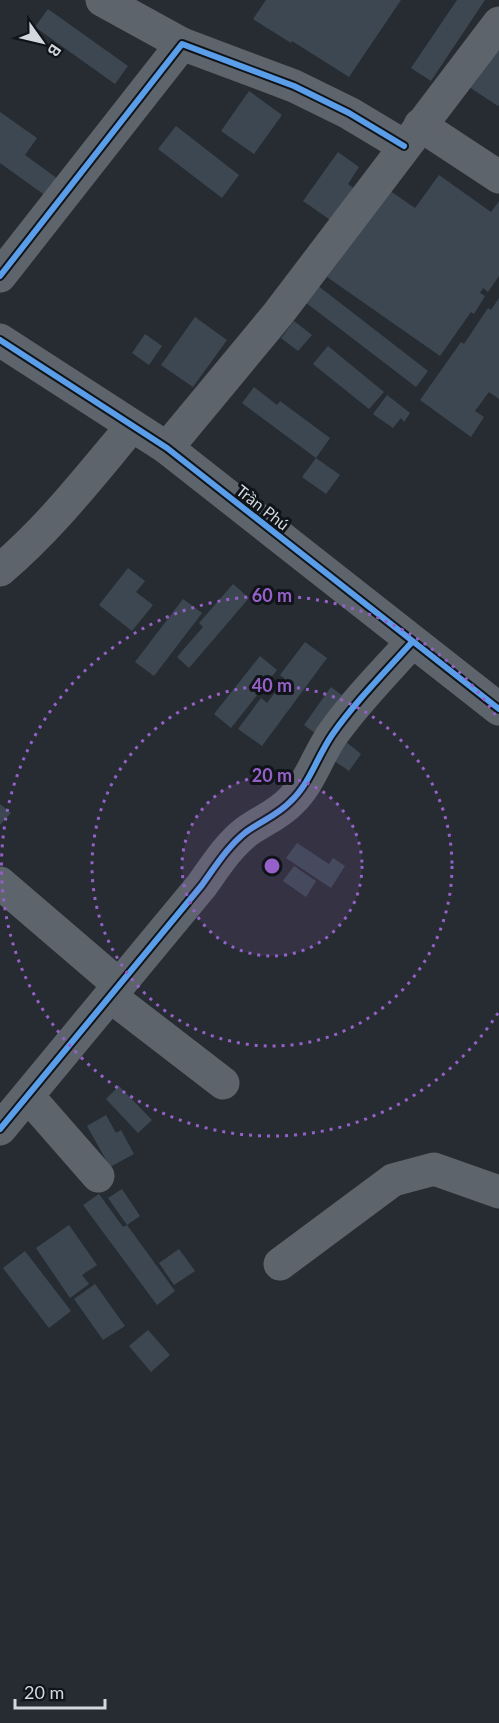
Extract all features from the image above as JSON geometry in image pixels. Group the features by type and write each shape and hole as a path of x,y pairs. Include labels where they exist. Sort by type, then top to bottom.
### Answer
{"street":[{"path":"102,0 182,44 294,86 349,113 412,135 499,177"},
{"path":"167,448 278,315 499,23"},
{"path":"0,276 182,44"},
{"name":"Trần Phú","path":"0,340 167,448 499,709"},
{"path":"0,570 22,551 75,494 132,426"},
{"path":"0,1129 202,885 231,846 246,832 291,802 305,786 324,747 340,723 412,642"},
{"path":"0,883 115,990 223,1083"},
{"path":"28,1096 98,1176"},
{"path":"280,1264 393,1180 434,1169 499,1192"}],"building":[{"path":"266,0 401,0 349,77 253,19"},
{"path":"457,0 485,0 431,81 411,68"},
{"path":"48,9 128,66 115,84 35,27"},
{"path":"499,39 499,105 498,106 466,85"},
{"path":"249,91 282,115 254,154 221,131"},
{"path":"0,112 37,138 25,155 58,179 46,196 0,163"},
{"path":"176,126 239,175 222,198 158,149"},
{"path":"338,152 359,167 348,184 359,192 336,224 303,201"},
{"path":"439,175 491,212 499,201 499,276 488,292 483,288 480,293 485,296 474,314 471,312 440,356 327,277 389,190 415,208"},
{"path":"317,285 428,371 416,387 305,302"},
{"path":"499,298 499,399 489,392 475,411 484,417 471,437 420,400 461,342 464,344 488,308 491,310"},
{"path":"195,317 227,340 193,387 161,365"},
{"path":"294,321 312,335 298,351 281,338"},
{"path":"145,334 162,346 149,365 132,353"},
{"path":"328,346 384,392 369,409 313,364"},
{"path":"254,387 277,405 280,401 330,438 316,458 242,403"},
{"path":"387,395 410,413 404,422 401,418 393,428 373,414"},
{"path":"316,458 340,475 326,494 302,477"},
{"path":"128,568 145,581 136,592 153,605 132,631 99,605"},
{"path":"233,584 249,598 189,668 177,657 203,627 199,623"},
{"path":"183,599 202,613 154,676 135,662"},
{"path":"305,642 327,658 262,746 238,729 261,698 267,703 285,679 280,675"},
{"path":"260,656 277,670 231,728 214,714"},
{"path":"331,687 347,699 320,737 304,725"},
{"path":"346,742 361,754 349,771 333,760"},
{"path":"0,804 11,813 0,825"},
{"path":"297,843 329,864 333,858 345,866 331,888 286,858"},
{"path":"294,866 316,881 306,897 283,881"},
{"path":"119,1086 152,1120 138,1133 106,1099"},
{"path":"106,1115 116,1133 121,1130 134,1154 110,1167 87,1126"},
{"path":"122,1189 140,1216 127,1225 108,1198"},
{"path":"99,1194 123,1227 127,1225 175,1291 157,1305 83,1205"},
{"path":"69,1225 97,1265 82,1275 89,1284 70,1298 36,1248"},
{"path":"179,1249 195,1271 174,1285 159,1263"},
{"path":"25,1251 71,1311 49,1328 3,1268"},
{"path":"95,1284 125,1326 103,1340 74,1299"},
{"path":"148,1330 170,1355 151,1372 129,1346"}],"cycle path":[{"path":"0,276 182,44 294,86 349,113 404,146"},
{"path":"0,340 167,448 499,709"},
{"path":"0,1129 202,885 233,844 246,832 281,810 298,794 341,723 412,642"}]}
